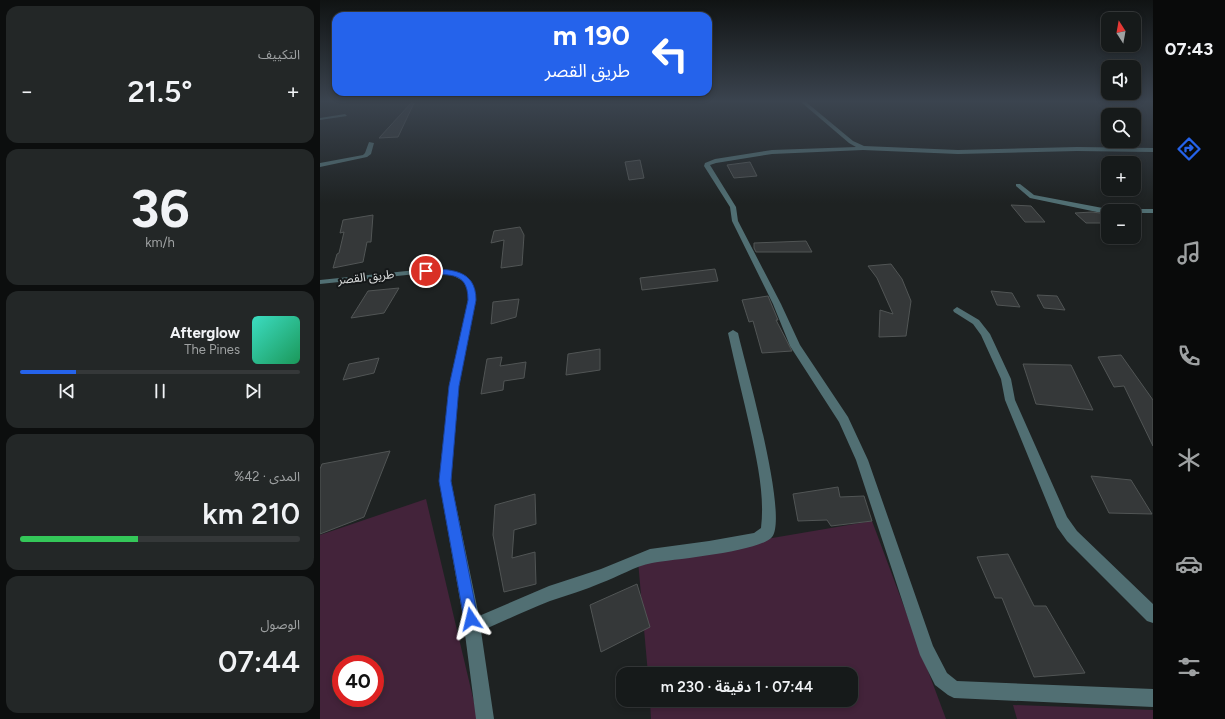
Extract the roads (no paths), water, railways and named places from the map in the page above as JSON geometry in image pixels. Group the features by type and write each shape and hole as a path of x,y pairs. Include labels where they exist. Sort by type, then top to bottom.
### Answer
{"street":[{"path":"844,136 863,148"},
{"path":"320,165 365,156 368,154 371,143"},
{"path":"1153,150 1077,148 971,152 863,148 772,152 715,161 707,164 733,207 735,221 777,304 795,346 844,420 862,460 926,649 941,679 954,689 1153,698"},
{"path":"1018,185 1032,197 1101,210"},
{"path":"1141,211 1153,211"},
{"name":"طريق القصر","path":"320,282 426,271 451,272 466,279 472,289 472,300 454,386 445,481 472,627 485,719"},
{"path":"957,310 976,322 985,334 1006,378 1010,400 1062,522 1072,536 1153,615"},
{"path":"472,627 549,594 601,576 650,556 709,548 756,539 767,532 770,518 767,480 733,333"}]}
